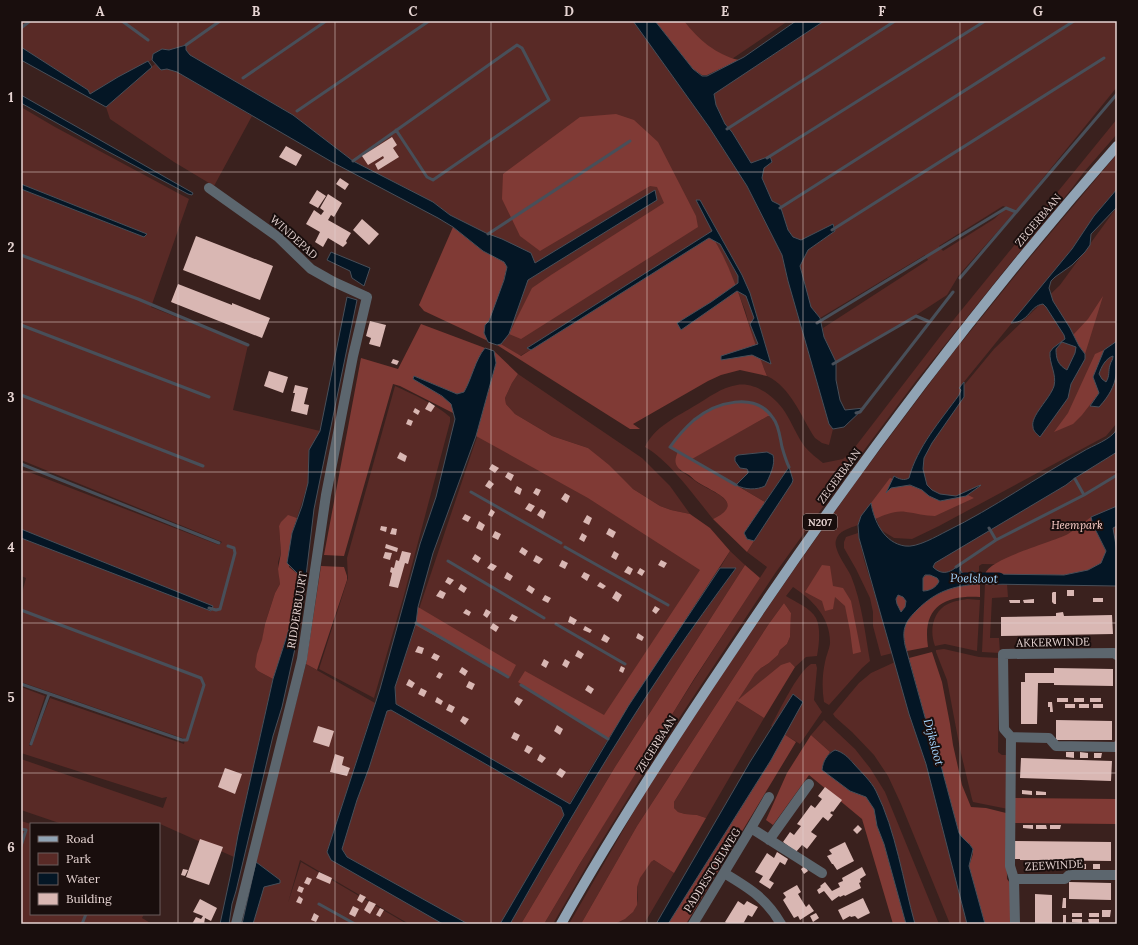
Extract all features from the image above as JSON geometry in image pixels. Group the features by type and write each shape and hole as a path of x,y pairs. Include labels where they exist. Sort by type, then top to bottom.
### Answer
{"main road":[{"name":"ZEGERBAAN","path":"562,924 590,873 685,722 779,580 817,526 951,346 1043,233 1117,146"}],"street":[{"name":"WINDEPAD","path":"209,188 278,237 311,269 334,282 367,297"},
{"name":"RIDDERBUURT","path":"236,924 302,659 326,495 353,356 367,297"},
{"name":"AKKERWINDE","path":"1014,879 1010,866 1011,737 1004,729 1003,654 1114,653 1117,655"},
{"path":"1011,737 1049,738 1056,746 1117,746"},
{"path":"769,840 809,784"},
{"name":"PADDESTOELWEG","path":"693,924 769,797"},
{"name":"PADDESTOELWEG","path":"751,828 822,873"},
{"path":"724,873 760,896 773,910 781,924"},
{"name":"ZEEWINDE","path":"1014,924 1014,879 1065,879 1069,875 1117,875"}],"green space":[{"path":"21,21 633,21 709,127 747,186 782,255 829,424 833,429 829,445 822,443 815,438 795,403 783,387 767,376 756,349 745,310 729,270 716,243 520,356 501,344 509,334 528,280 656,200 535,264 502,239 486,234 450,215 433,202 353,161 293,115 190,55 185,50 185,45 169,50 162,49 153,54 152,60 118,77 90,94 88,90 21,47"},
{"path":"657,21 788,21 723,65"},
{"path":"824,21 1117,21 1117,87 1017,210 1015,211 1003,206 939,246 943,251 994,219 1005,209 1015,212 959,275 947,295 907,321 836,362 824,337 823,328 928,260 925,255 820,318 811,307 800,266 808,250 835,231 833,224 801,240 793,237 788,230 780,205 772,201 762,178 764,168 772,162 770,156 751,163 732,132 725,124 716,105 714,94"},
{"path":"155,64 161,70 167,69 177,72 252,116 214,186 174,162 110,119 106,107"},
{"path":"21,107 55,127 189,199 151,307 248,345 233,410 320,431 309,450 308,483 297,518 288,516 279,526 281,553 278,562 280,584 275,593 265,624 258,671 273,679 234,857 160,823 59,823 21,810 21,759 163,808 167,797 162,798 21,753 21,687 45,696 29,745 30,746 50,698 184,744 185,739 21,682 21,597 26,578 21,576 21,538 211,610 212,606 21,529 21,469 219,545 222,542 21,460 21,189 144,237 147,234 21,184"},
{"path":"1117,119 1117,134 1084,172 916,381 776,572 660,747 596,850 553,924 544,924 653,744 767,567 747,552 793,480 788,468 765,502 743,489 761,488 772,471 773,462 770,453 738,455 743,469 747,469 748,473 736,485 691,459 768,416 772,416 766,410 754,403 746,401 670,447 679,451 680,471 719,495 727,503 727,508 723,513 713,519 673,470 664,461 645,447 649,440 660,428 674,418 715,393 731,386 744,385 758,388 776,401 785,412 805,447 823,463 843,459 852,451 942,334"},
{"path":"1117,154 1117,189 1094,216 1072,249 959,388 961,389 994,349 1060,285 1117,207 1117,423 1106,436 912,539 894,538 881,530 874,513 872,503 861,516 858,525 839,534 836,540 838,553 855,586 863,618 870,661 829,705 824,702 823,672 830,644 830,635 824,618 814,604 793,587 786,596 814,614 818,622 819,637 817,656 806,657 795,667 790,662 737,701 755,674 778,655 780,650 787,644 790,637 791,613 784,603 768,625 637,826 581,924 569,924 641,799 696,712 858,479 948,359 1027,261"},
{"path":"518,374 642,458 670,486 690,514 660,506 633,489 588,448 552,436 515,414 506,404 505,398"},
{"path":"395,386 437,408 450,417 450,422 404,595 374,698 319,669 348,578 347,558"},
{"path":"480,428 716,569 608,739 569,804 396,704 395,687 415,628 420,606"},
{"name":"Heempark","path":"1117,452 1117,567 982,564 979,566 979,575 972,571 967,576 962,573 960,569 962,564 949,573 937,571 933,567 938,559 1066,485"},
{"path":"858,533 864,560 893,653 881,656 873,626 873,612 870,598 844,548 846,537"},
{"path":"730,551 745,565 615,767 521,924 510,924 568,823 628,724 678,648 736,568 720,568"},
{"path":"985,584 1007,584 1008,597 992,598 990,638 999,638 1000,653 982,652"},
{"path":"967,599 980,600 977,651 945,644 935,646 932,634 934,622 939,611 950,603"},
{"path":"944,649 979,657 999,658 998,752 1002,755 1008,755 1008,809 973,802 960,749 947,680 936,652 936,650"},
{"path":"895,662 909,714 926,764 967,924 950,924 888,776 874,755 833,714 859,683 871,673"},
{"path":"306,664 375,703 327,852 443,924 409,924 300,860 288,903 301,862 407,924 253,924 263,887 275,884 280,880 256,862"},
{"path":"811,664 816,664 817,668 814,700 822,712 800,744 771,726 800,675"},
{"path":"737,701 764,718 706,818 678,812 674,808 674,802"},
{"path":"391,710 561,807 564,814 500,924 468,924 347,857 342,848 387,711"},
{"path":"824,720 855,749 870,768 885,792 939,924 915,924 894,839 883,806 876,791 866,777 850,760 838,751 835,750 830,752 811,735"},
{"path":"21,821 30,824 30,915 144,915 142,918 152,924 21,924"},
{"path":"654,860 674,873 644,924 615,924 625,919 635,909 638,896 637,886 646,867"}],"shaded area":[{"path":"655,21 684,21 701,40 715,50 731,58 739,60 707,75 702,75 693,69"},
{"path":"616,114 634,120 658,142 696,216 698,227 521,339 509,334 532,288 664,203 657,187 650,186 540,251 520,236 502,199 503,174 580,117"},
{"path":"453,227 483,251 504,262 507,267 488,341 424,311 419,305"},
{"path":"712,236 721,252 736,287 767,376 740,370 721,375 633,424 640,429 630,429 497,345 501,344 521,356 689,249"},
{"path":"1103,296 1085,354 1073,335 1088,319"},
{"path":"421,324 485,348 480,355 472,378 464,392 457,394 414,376 452,404 453,413 400,386 393,384 344,556 324,555 361,358 398,369"},
{"path":"1104,350 1093,377 1099,393 1073,424 1054,432 1068,413 1095,354"},
{"path":"494,351 518,374 505,398 506,404 515,414 552,436 588,448 609,465 633,489 660,506 690,514 710,528 730,551 608,739 518,682 525,671 604,715 700,570 588,498 476,436 496,363"},
{"path":"746,401 760,406 772,416 768,416 692,459 765,502 744,533 747,539 754,541 747,552 713,519 723,513 727,508 727,503 719,495 679,469 676,462 678,451 670,447 686,428 702,414 722,405"},
{"path":"890,478 893,479 887,491 901,485 908,485 921,490 940,501 968,495 974,498 935,516 898,512 890,513 875,519 871,503"},
{"path":"288,515 297,518 292,533 289,567 299,575 291,623 273,679 258,671 255,667 265,624 275,593 280,584 278,569 281,553 279,526"},
{"path":"1091,517 1093,525 1106,552 1101,563 1088,570 1064,575 985,574 989,568 998,562 1022,551 1060,538 1077,528"},
{"path":"745,565 760,578 694,679 544,924 521,924 615,767"},
{"path":"822,565 830,566 833,586 843,588 851,601 861,652 853,654 845,606 835,597 833,609 825,611 822,601 805,592"},
{"path":"321,566 344,567 347,580 317,670 306,664"},
{"path":"924,576 933,576 940,581 933,588 923,591 922,585"},
{"path":"980,584 980,597 956,598 946,601 938,606 932,613 929,622 927,633 928,647 907,651 904,638 905,626 923,604 937,594 953,588"},
{"path":"898,595 903,597 906,601 905,607 901,612 896,604"},
{"path":"784,603 791,613 790,637 787,644 780,650 778,655 755,674 738,700 781,665 790,662 795,667 764,718 737,701 674,802 674,808 678,812 706,818 674,873 654,860 640,878 637,887 637,905 633,912 625,919 615,924 581,924 637,826 768,625"},
{"path":"418,607 516,665 510,677 415,625"},
{"path":"932,652 942,682 953,745 962,785 971,807 986,808 1006,813 1007,879 1010,883 1010,924 985,924 969,866 973,854 970,844 962,839 959,833 935,743 928,728 909,658"},
{"path":"784,734 796,742 686,924 668,924 771,760"},
{"path":"811,735 830,752 824,761 822,770 850,791 866,797 874,809 877,826 884,844 906,924 893,924 862,819 809,775 773,825 766,820 787,773"},
{"path":"1015,798 1117,799 1117,824 1015,823"}],"water":[{"path":"633,21 655,21 693,69 702,76 707,76 744,57 796,21 824,21 714,94 716,105 725,124 732,132 751,163 770,156 772,162 764,168 762,178 772,201 780,205 788,230 793,237 801,240 833,224 835,231 808,250 800,266 811,307 820,318 824,337 836,362 836,380 840,400 845,410 864,408 844,427 833,429 829,424 782,255 747,186 709,127"},
{"path":"186,45 186,50 190,55 293,115 353,161 433,202 450,215 531,253 535,263 655,190 657,200 528,280 509,334 501,344 497,345 488,342 484,333 485,325 489,321 504,280 507,267 504,262 483,251 453,227 438,218 332,162 177,72 167,69 161,70 152,60 153,54 162,49 169,50"},
{"path":"21,47 88,90 90,94 148,61 152,67 106,107 21,60"},
{"path":"21,95 193,193 192,195 107,151 21,103"},
{"path":"21,184 147,234 144,237 21,189"},
{"path":"1117,189 1117,207 1091,234 1090,245 1085,252 1072,265 1051,281 1049,288 1053,301 1085,354 1085,359 1071,384 1068,398 1040,437 1035,432 1033,427 1034,418 1054,386 1055,382 1050,352 1065,339 1064,335 1043,304 1038,305 1022,320 1011,323 1072,249 1094,216","holes":["1062,342 1076,347 1075,353 1067,370 1061,366 1058,361 1056,349"]},
{"path":"696,200 700,200 742,275 750,293 771,364 752,355 721,360 721,356 758,344 750,324 754,318 746,296 737,291 681,330 677,323 738,283 738,276 720,244 709,238 531,350 527,348 712,231"},
{"path":"331,252 370,268 364,286 352,278 350,271 327,260"},
{"path":"347,297 357,300 314,509 303,601 296,644 282,707 273,736 232,904 229,924 220,924 238,835 273,679 291,623 299,575 287,563 292,533 302,506 308,483 309,450 320,431"},
{"path":"1117,341 1117,369 1114,384 1106,399 1099,407 1090,406 1099,393 1093,377 1104,350","holes":["1110,357 1113,357 1109,367 1106,382 1099,374 1106,361"]},
{"path":"485,348 494,351 496,363 476,436 433,553 418,607 416,623 395,687 396,704 570,804 629,705 720,568 736,568 679,647 608,757 510,924 500,924 564,815 561,807 391,710 387,711 342,849 347,857 468,924 443,924 331,860 327,852 380,689 420,544 436,497 455,419 451,404 442,396 413,379 414,376 457,394 464,392"},
{"path":"964,382 964,397 932,443 924,458 923,469 927,485 932,490 940,494 956,496 981,485 966,496 940,501 929,496 922,490 910,485 891,488 886,493 894,476 902,479 909,478 918,455 937,424 959,395 961,390 959,388"},
{"name":"Dijksloot","path":"1117,429 1117,452 1066,485 935,563 933,567 937,570 941,572 949,572 962,562 960,569 962,573 967,576 972,571 979,575 978,584 953,588 931,598 908,620 905,627 905,645 928,728 935,743 959,833 973,849 969,866 985,924 967,924 926,764 909,714 859,538 858,525 861,516 871,503 872,510 881,530 891,541 905,546 921,543 938,536 982,512 1114,433","holes":["925,575 930,575 937,578 939,581 933,588 923,591 923,578","898,595 903,597 906,601 905,607 901,612 896,599"]},
{"path":"767,452 773,455 774,463 765,486 751,489 736,485 748,473 748,471 747,469 740,468 735,461 735,457 738,455"},
{"path":"789,467 793,480 792,483 754,541 747,539 744,533"},
{"path":"1117,506 1117,526 1113,528 1117,551 1117,586 985,584 985,574 1064,575 1088,570 1101,563 1106,551 1093,525 1091,517"},
{"path":"21,529 213,606 211,611 21,538"},
{"path":"793,694 803,702 771,760 668,924 656,924 750,762"},
{"path":"835,750 850,760 869,780 883,806 894,839 915,924 906,924 884,844 877,826 874,809 866,797 850,791 822,770 826,758"},
{"path":"256,862 280,880 280,883 264,887 253,924 242,924"}],"building":[{"path":"392,137 397,145 393,148 399,157 378,170 375,164 384,158 383,156 368,165 362,156"},
{"path":"286,146 302,155 296,166 279,157"},
{"path":"340,178 349,184 345,190 336,184"},
{"path":"317,190 326,196 318,208 309,203"},
{"path":"328,194 342,203 334,217 331,215 328,220 351,233 346,241 347,243 343,247 328,238 323,247 315,242 320,232 306,224 314,210 321,215 324,211 320,208"},
{"path":"362,219 379,234 369,245 353,230"},
{"path":"196,236 273,266 260,300 183,270"},
{"path":"178,284 270,318 262,338 171,302"},
{"path":"370,321 386,325 380,347 369,344 371,338 366,336"},
{"path":"393,359 399,361 397,365 391,363"},
{"path":"269,371 288,377 283,393 264,386"},
{"path":"295,385 308,388 304,404 309,405 307,415 291,411 295,393 293,393"},
{"path":"429,402 435,406 431,412 425,409"},
{"path":"415,408 420,411 418,415 413,412"},
{"path":"408,419 413,421 411,426 406,424"},
{"path":"400,452 407,456 405,462 397,458"},
{"path":"492,464 499,468 495,473 489,469"},
{"path":"508,472 514,475 511,481 505,477"},
{"path":"489,480 494,484 490,489 485,486"},
{"path":"517,486 522,489 520,495 514,492"},
{"path":"536,488 541,490 538,496 533,493"},
{"path":"565,493 570,496 567,503 561,499"},
{"path":"529,503 535,506 531,512 525,509"},
{"path":"491,509 495,512 492,517 488,515"},
{"path":"541,509 546,512 543,519 537,515"},
{"path":"465,514 471,517 468,522 462,519"},
{"path":"587,515 592,518 589,525 583,522"},
{"path":"479,521 485,525 482,531 476,528"},
{"path":"381,526 387,527 386,532 380,530"},
{"path":"392,528 397,529 396,535 390,534"},
{"path":"609,528 616,532 613,538 606,534"},
{"path":"495,531 501,534 498,540 492,537"},
{"path":"582,533 587,536 584,542 579,539"},
{"path":"386,544 398,548 397,552 385,548"},
{"path":"522,547 528,551 525,556 519,552"},
{"path":"402,551 411,553 408,564 405,563 398,588 389,586 392,573 390,572 391,567 394,568 396,560 399,561"},
{"path":"614,551 619,554 616,560 611,557"},
{"path":"385,552 392,553 390,560 383,558"},
{"path":"475,554 481,558 478,563 472,559"},
{"path":"536,555 543,559 539,564 533,561"},
{"path":"562,560 568,563 565,569 559,566"},
{"path":"661,560 667,563 664,568 658,565"},
{"path":"491,563 497,566 493,571 487,568"},
{"path":"628,566 633,569 630,575 624,572"},
{"path":"640,568 645,571 642,576 637,573"},
{"path":"507,572 513,576 510,581 504,578"},
{"path":"584,572 590,575 587,581 581,577"},
{"path":"448,577 454,580 450,585 445,582"},
{"path":"600,582 606,586 603,589 597,586"},
{"path":"461,584 467,588 464,593 458,589"},
{"path":"529,585 535,589 532,594 526,590"},
{"path":"440,590 446,593 443,599 436,596"},
{"path":"1067,590 1074,590 1074,596 1067,596"},
{"path":"616,591 622,595 618,602 612,598"},
{"path":"1053,592 1056,592 1056,604 1052,602"},
{"path":"545,595 551,598 548,603 542,600"},
{"path":"1093,598 1103,598 1103,602 1093,602"},
{"path":"1034,599 1034,603 1024,603 1023,600"},
{"path":"1009,600 1020,600 1020,603 1010,603"},
{"path":"655,606 660,609 656,614 652,611"},
{"path":"466,609 471,612 469,616 463,613"},
{"path":"486,609 491,612 487,618 483,615"},
{"path":"1063,612 1064,616 1112,615 1113,634 1001,636 1001,617 1056,616 1056,613"},
{"path":"512,614 518,617 515,622 509,619"},
{"path":"570,616 577,620 574,625 568,622"},
{"path":"493,623 499,627 496,632 490,628"},
{"path":"585,626 592,630 590,633 583,630"},
{"path":"638,633 644,637 642,641 636,638"},
{"path":"604,634 610,638 607,643 601,640"},
{"path":"418,646 424,648 422,654 415,652"},
{"path":"578,650 584,654 581,659 575,656"},
{"path":"434,653 440,656 437,661 431,658"},
{"path":"544,659 549,662 546,668 541,665"},
{"path":"565,659 570,662 567,668 562,665"},
{"path":"621,666 625,668 623,673 619,671"},
{"path":"462,667 468,671 465,676 459,672"},
{"path":"1054,668 1113,669 1113,686 1054,685 1054,683 1038,683 1037,724 1021,724 1021,682 1025,682 1025,673 1054,673"},
{"path":"439,672 443,674 440,679 436,677"},
{"path":"409,679 415,683 412,688 406,685"},
{"path":"469,681 475,684 472,690 466,687"},
{"path":"588,685 594,689 591,694 585,690"},
{"path":"421,688 427,691 424,697 418,694"},
{"path":"437,697 443,701 441,705 435,702"},
{"path":"517,697 523,700 519,706 514,702"},
{"path":"1057,698 1068,698 1068,702 1057,702"},
{"path":"1074,698 1084,698 1084,702 1074,702"},
{"path":"1090,698 1101,698 1101,702 1090,702"},
{"path":"1048,702 1052,702 1053,712 1050,712"},
{"path":"449,704 455,707 452,713 446,710"},
{"path":"1065,704 1075,704 1075,708 1065,708"},
{"path":"1079,704 1089,704 1089,708 1079,708"},
{"path":"1093,704 1103,704 1103,708 1093,708"},
{"path":"463,716 469,719 465,725 460,721"},
{"path":"1056,720 1112,721 1112,740 1056,740"},
{"path":"557,725 563,729 560,735 554,731"},
{"path":"318,726 334,731 329,747 313,742"},
{"path":"514,732 520,735 517,741 511,738"},
{"path":"527,745 533,748 529,754 524,751"},
{"path":"1066,752 1074,752 1074,758 1066,757"},
{"path":"1080,752 1088,753 1088,758 1080,758"},
{"path":"1094,753 1102,753 1101,758 1094,758"},
{"path":"335,754 344,757 342,765 350,768 347,776 330,772"},
{"path":"540,754 546,758 542,763 537,760"},
{"path":"1021,758 1112,761 1111,781 1020,778"},
{"path":"225,768 242,774 235,794 218,787"},
{"path":"560,768 566,772 562,778 556,774"},
{"path":"825,787 842,800 833,812 832,811 830,813 833,815 828,821 823,817 811,832 817,836 807,849 802,845 796,852 783,842 790,832 794,835 801,826 797,824 811,805 815,808 822,799 818,796"},
{"path":"1022,790 1032,791 1032,795 1022,794"},
{"path":"1036,791 1046,792 1046,795 1036,795"},
{"path":"858,825 862,829 857,834 853,830"},
{"path":"1023,825 1033,825 1033,829 1023,828"},
{"path":"1036,825 1046,825 1047,829 1036,829"},
{"path":"1050,825 1061,825 1060,829 1050,829"},
{"path":"200,839 223,847 209,885 186,877"},
{"path":"1015,841 1111,842 1111,861 1015,859"},
{"path":"845,842 854,861 837,870 827,856 832,854 829,850"},
{"path":"777,852 788,859 785,865 780,862 769,880 774,883 770,889 759,882 763,876 755,872 767,853 774,858"},
{"path":"1079,864 1086,864 1086,869 1079,869"},
{"path":"1093,864 1100,864 1100,869 1093,869"},
{"path":"805,866 808,871 804,874 801,869"},
{"path":"862,867 866,875 860,879 861,882 859,883 861,888 845,896 839,896 832,901 824,891 819,894 817,890 825,882 832,891 840,887 838,883 843,881 842,878"},
{"path":"183,869 188,870 185,876 181,875"},
{"path":"319,872 332,878 330,884 316,878"},
{"path":"307,877 312,879 309,885 304,883"},
{"path":"1069,882 1111,883 1111,900 1069,899"},
{"path":"797,885 801,892 798,894 806,907 809,904 814,911 800,920 798,916 794,918 783,900 786,897 783,893"},
{"path":"299,886 304,888 302,893 297,891"},
{"path":"360,894 366,897 362,903 357,900"},
{"path":"1035,894 1052,895 1052,924 1035,924"},
{"path":"299,896 303,899 301,904 296,902"},
{"path":"863,898 870,913 858,919 855,916 850,916 843,920 838,910"},
{"path":"1063,898 1066,898 1066,908 1062,908"},
{"path":"200,899 217,908 211,921 205,918 204,924 192,924 196,917 201,919 203,916 193,912"},
{"path":"369,901 376,904 370,914 364,910"},
{"path":"738,901 744,905 747,901 758,907 752,917 748,915 743,924 728,924 725,922"},
{"path":"353,906 359,909 355,917 349,914"},
{"path":"380,908 384,910 380,917 376,915"},
{"path":"1102,910 1111,910 1110,917 1102,917"},
{"path":"314,913 319,916 316,922 311,920"},
{"path":"816,913 819,918 813,922 810,916"},
{"path":"1072,913 1082,913 1082,917 1072,917"},
{"path":"1089,913 1099,913 1099,917 1089,917"},
{"path":"1063,915 1066,915 1066,924 1063,924"},
{"path":"1072,919 1082,919 1082,923 1072,922"},
{"path":"1088,919 1099,919 1099,923 1089,923"}],"waterway":[{"path":"21,28 30,21"},
{"path":"122,21 148,40"},
{"path":"186,45 220,21"},
{"path":"243,78 326,21"},
{"path":"297,111 429,21"},
{"path":"727,129 895,21"},
{"path":"767,158 985,21"},
{"path":"780,208 1074,21"},
{"path":"353,161 517,45 522,48 549,100 433,180 427,177 396,130"},
{"path":"832,230 1104,58"},
{"path":"960,278 1117,94"},
{"path":"488,234 630,141"},
{"path":"817,323 1006,208 1016,212"},
{"path":"21,255 138,299 248,345"},
{"path":"856,413 860,412 953,292"},
{"path":"833,364 916,316 930,322"},
{"path":"21,325 209,397"},
{"path":"21,395 203,466"},
{"path":"736,485 670,447 694,420 713,408 724,404 746,402 756,404 765,410 777,424 783,450 789,467"},
{"path":"21,464 219,543"},
{"path":"956,567 996,540 1084,495 1117,475"},
{"path":"1075,479 1084,495"},
{"path":"471,492 561,543"},
{"path":"989,528 996,540"},
{"path":"209,608 216,610 220,609 235,553 234,548 228,546"},
{"path":"565,547 668,605"},
{"path":"448,561 544,618"},
{"name":"Poelsloot","path":"964,578 999,578"},
{"path":"21,610 201,678 204,685 187,740 182,740 21,684"},
{"path":"416,623 508,677"},
{"path":"556,624 625,664"},
{"path":"521,685 608,739"},
{"path":"31,744 49,694"},
{"path":"21,829 26,830 21,846"},
{"path":"319,904 355,924"},
{"path":"82,924 86,915"}]}
